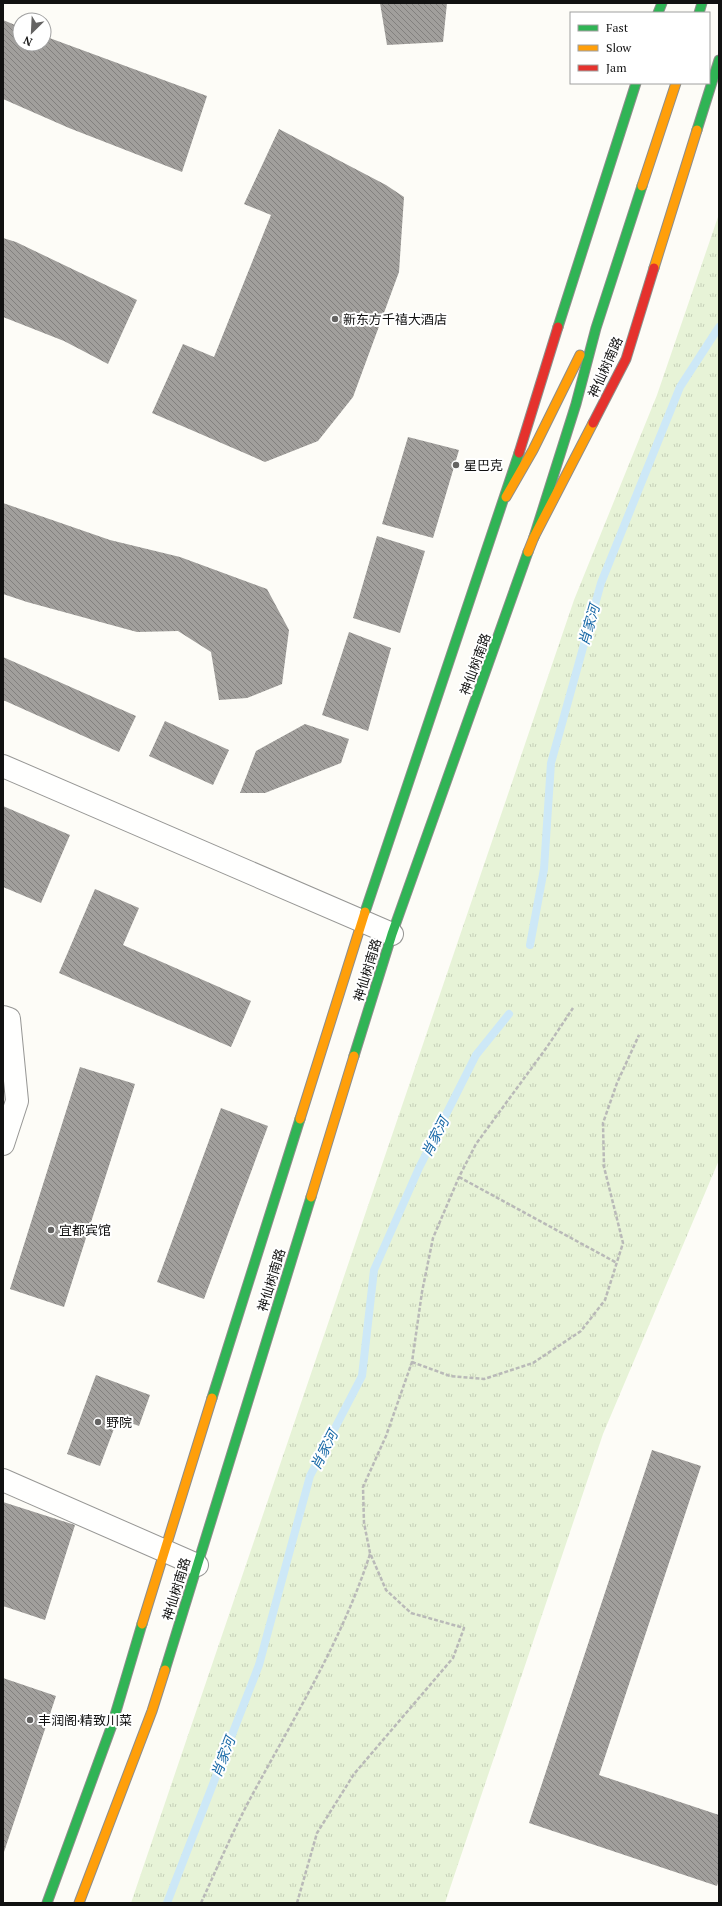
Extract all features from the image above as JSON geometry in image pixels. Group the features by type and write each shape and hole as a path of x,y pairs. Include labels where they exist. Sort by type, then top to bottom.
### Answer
{"main road":[{"name":"神仙树南路","path":"79,1903 152,1711 392,934 534,537 626,358 719,60"},
{"path":"47,1903 112,1725 164,1550 362,920 506,498 636,84"},
{"path":"534,537 576,404 596,328 676,84"},
{"path":"506,498 533,450 567,379 596,328"}],"street":[{"path":"3,766 392,934"},
{"path":"3,1017 9,1019 17,1101 3,1144"},
{"path":"3,1480 197,1565"}],"path":[{"path":"297,1903 317,1834 354,1774 453,1658 464,1628 411,1613 386,1590 370,1553 364,1523 363,1487 386,1436 412,1362 422,1292 433,1238 476,1144 547,1047 573,1008"},
{"path":"412,1362 450,1376 484,1379 533,1363 581,1331 605,1300 623,1243 604,1167 603,1123 617,1083 639,1036"},
{"path":"460,1177 617,1263"},
{"path":"201,1903 249,1800 327,1657 363,1574 370,1553"}],"green space":[{"path":"719,214 719,1160 603,1434 445,1903 131,1903 574,600 657,395"}],"building":[{"path":"380,3 447,3 443,42 387,45"},
{"path":"3,20 12,24 12,52 52,52 52,39 207,96 182,172 69,128 3,99"},
{"path":"279,129 386,185 404,197 399,272 353,397 318,441 265,462 152,413 183,344 214,357 271,215 244,204"},
{"path":"3,238 16,242 137,300 108,364 64,341 3,317"},
{"path":"408,437 459,450 433,538 382,524"},
{"path":"3,503 110,540 180,557 267,589 289,630 282,684 247,698 219,700 211,652 178,631 137,632 3,594"},
{"path":"377,536 425,551 400,633 353,618"},
{"path":"349,632 391,648 368,731 322,715"},
{"path":"3,657 136,716 119,752 3,700"},
{"path":"165,721 229,750 213,785 149,756"},
{"path":"305,724 349,739 341,763 265,793 240,793 256,751"},
{"path":"3,806 70,835 41,903 3,887"},
{"path":"95,889 139,908 123,945 251,1001 231,1047 59,973"},
{"path":"80,1067 135,1084 64,1307 10,1289"},
{"path":"221,1108 268,1126 204,1299 157,1282"},
{"name":"野院","path":"96,1375 150,1395 139,1426 118,1418 100,1466 67,1454"},
{"path":"652,1450 701,1466 599,1775 719,1815 719,1880 717,1886 529,1823"},
{"path":"3,1502 75,1525 45,1620 3,1606"},
{"path":"3,1678 56,1696 3,1855"}],"waterway":[{"name":"肖家河","path":"530,945 544,869 551,763 601,583 680,387 719,327"},
{"name":"肖家河","path":"167,1903 259,1665 310,1476 362,1376 374,1270 419,1168 476,1055 509,1014"}],"traffic: fast":[{"path":"658,12 662,3"},
{"path":"699,12 702,3"},
{"path":"697,130 719,60"},
{"path":"558,327 636,84"},
{"path":"534,537 576,404 596,328 642,186"},
{"path":"365,912 519,453"},
{"path":"354,1056 392,934 528,552"},
{"path":"212,1398 300,1119"},
{"path":"165,1670 311,1197"},
{"path":"47,1903 112,1725 142,1624"}],"traffic: slow":[{"path":"642,186 676,84"},
{"path":"654,268 697,130"},
{"path":"506,497 533,450 580,355"},
{"path":"528,552 534,537 593,423"},
{"path":"300,1119 365,912"},
{"path":"311,1197 354,1056"},
{"path":"142,1624 212,1398"},
{"path":"79,1903 152,1711 165,1670"}],"traffic: jam":[{"path":"593,423 626,359 654,268"},
{"path":"519,453 558,327"}],"place":[{"name":"新东方千禧大酒店","path":"335,319"},
{"name":"星巴克","path":"456,465"},
{"name":"宜都宾馆","path":"51,1230"},
{"name":"野院","path":"98,1422"},
{"name":"丰润阁·精致川菜","path":"30,1720"}]}
